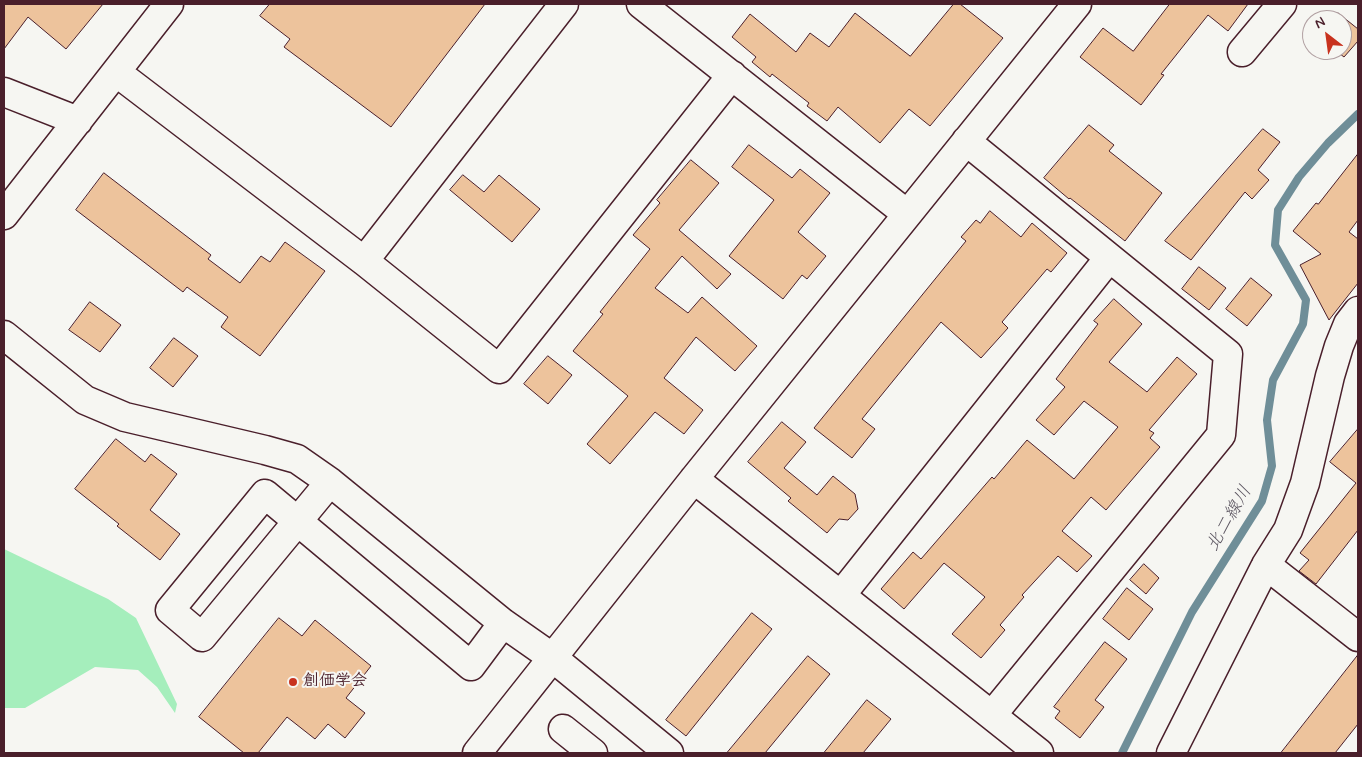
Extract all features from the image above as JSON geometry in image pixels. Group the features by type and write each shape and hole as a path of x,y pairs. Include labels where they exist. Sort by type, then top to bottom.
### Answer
{"street":[{"path":"4,215 169,4"},
{"path":"364,261 564,4"},
{"path":"641,4 907,214"},
{"path":"477,753 694,479 1077,4"},
{"path":"1242,52 1282,4"},
{"path":"116,72 364,261 498,369 732,75"},
{"path":"4,92 78,121"},
{"path":"966,141 1228,354 1221,435 992,715"},
{"path":"841,595 1109,258"},
{"path":"1171,753 1266,565 1288,530 1305,482 1339,346 1348,324 1358,311"},
{"path":"4,334 85,400 125,417 297,459 330,482 504,622 553,658 669,753"},
{"path":"694,479 1039,753"},
{"path":"330,482 298,522 202,637 170,610 265,494 298,522 471,666 504,622"},
{"path":"1266,565 1353,623"},
{"path":"563,730 593,753"}],"green space":[{"path":"4,549 108,599 136,618 177,704 175,713 157,687 138,670 95,667 25,708 4,708"}],"building":[{"path":"4,4 103,4 66,49 28,17 4,49"},
{"path":"270,4 485,4 391,127 284,47 290,39 260,16"},
{"path":"954,4 960,4 1003,38 930,126 909,109 880,143 838,107 827,121 807,106 809,103 772,74 770,77 752,62 756,57 732,37 750,14 796,52 810,33 829,47 855,13 910,56"},
{"path":"1170,4 1248,4 1228,31 1208,15 1161,74 1164,75 1141,105 1080,57 1103,28 1133,51"},
{"path":"1352,24 1358,29 1358,41 1352,48"},
{"path":"1089,125 1114,145 1109,151 1162,193 1125,241 1044,178"},
{"path":"1263,129 1280,142 1258,170 1269,180 1252,199 1245,192 1191,260 1165,241"},
{"path":"749,145 792,178 800,169 830,193 798,232 826,256 807,279 802,275 783,299 729,256 774,200 732,167"},
{"path":"1358,154 1358,220 1349,232 1358,239 1358,283 1329,320 1300,265 1321,254 1293,231 1316,203 1318,204"},
{"path":"691,160 719,183 679,230 731,274 717,289 682,256 655,288 688,313 702,297 757,346 735,371 696,337 664,378 703,410 684,434 655,412 610,464 587,444 628,396 573,351 603,314 600,312 650,249 633,235 660,203 657,200"},
{"path":"104,173 211,255 208,259 240,283 261,256 270,262 285,242 325,271 260,356 221,327 228,317 187,287 183,292 76,210"},
{"path":"463,175 484,192 499,175 540,209 512,242 450,190"},
{"path":"990,211 1021,237 1032,223 1067,253 1051,272 1047,269 1002,322 1008,328 981,358 941,322 862,419 875,429 852,458 814,428 966,241 961,237 976,220 980,223"},
{"path":"1199,267 1226,288 1209,310 1182,289"},
{"path":"1251,278 1272,295 1247,326 1226,309"},
{"path":"1114,299 1142,324 1109,362 1147,392 1177,357 1197,374 1149,430 1154,433 1150,438 1160,447 1106,510 1091,497 1062,531 1092,556 1077,572 1058,556 1022,595 1024,597 1000,625 1005,630 981,658 952,634 985,597 944,563 904,609 881,589 913,552 921,559 992,477 994,479 1027,440 1074,479 1118,427 1084,401 1054,435 1036,420 1065,387 1056,379 1098,324 1094,321"},
{"path":"90,302 121,325 100,352 69,330"},
{"path":"174,338 198,356 173,387 150,368"},
{"path":"548,356 572,375 548,404 524,384"},
{"path":"782,422 806,442 784,468 817,495 833,476 855,494 858,509 848,520 839,519 827,533 788,501 791,498 748,462"},
{"path":"1358,429 1358,530 1316,584 1299,571 1309,560 1300,553 1356,483 1330,462"},
{"path":"116,439 145,462 151,454 177,474 150,510 180,534 160,560 75,489"},
{"path":"1144,564 1159,578 1146,594 1130,580"},
{"path":"1127,588 1153,609 1129,640 1103,619"},
{"path":"752,613 772,629 686,736 666,720"},
{"name":"創価学会","path":"279,618 302,636 315,620 371,666 346,698 365,713 345,738 328,724 315,739 287,717 258,753 244,753 199,717"},
{"path":"1105,642 1127,659 1095,700 1104,707 1080,738 1055,718 1060,711 1054,707"},
{"path":"1358,655 1358,724 1335,753 1281,753"},
{"path":"808,656 830,674 765,753 727,753"},
{"path":"867,700 891,719 863,753 824,753"}],"waterway":[{"name":"北二線川","path":"1122,753 1192,612 1262,501 1272,466 1267,420 1273,380 1303,324 1306,300 1275,245 1278,210 1299,177 1328,143 1358,114"}],"place":[{"name":"創価学会","path":"293,682"}]}
